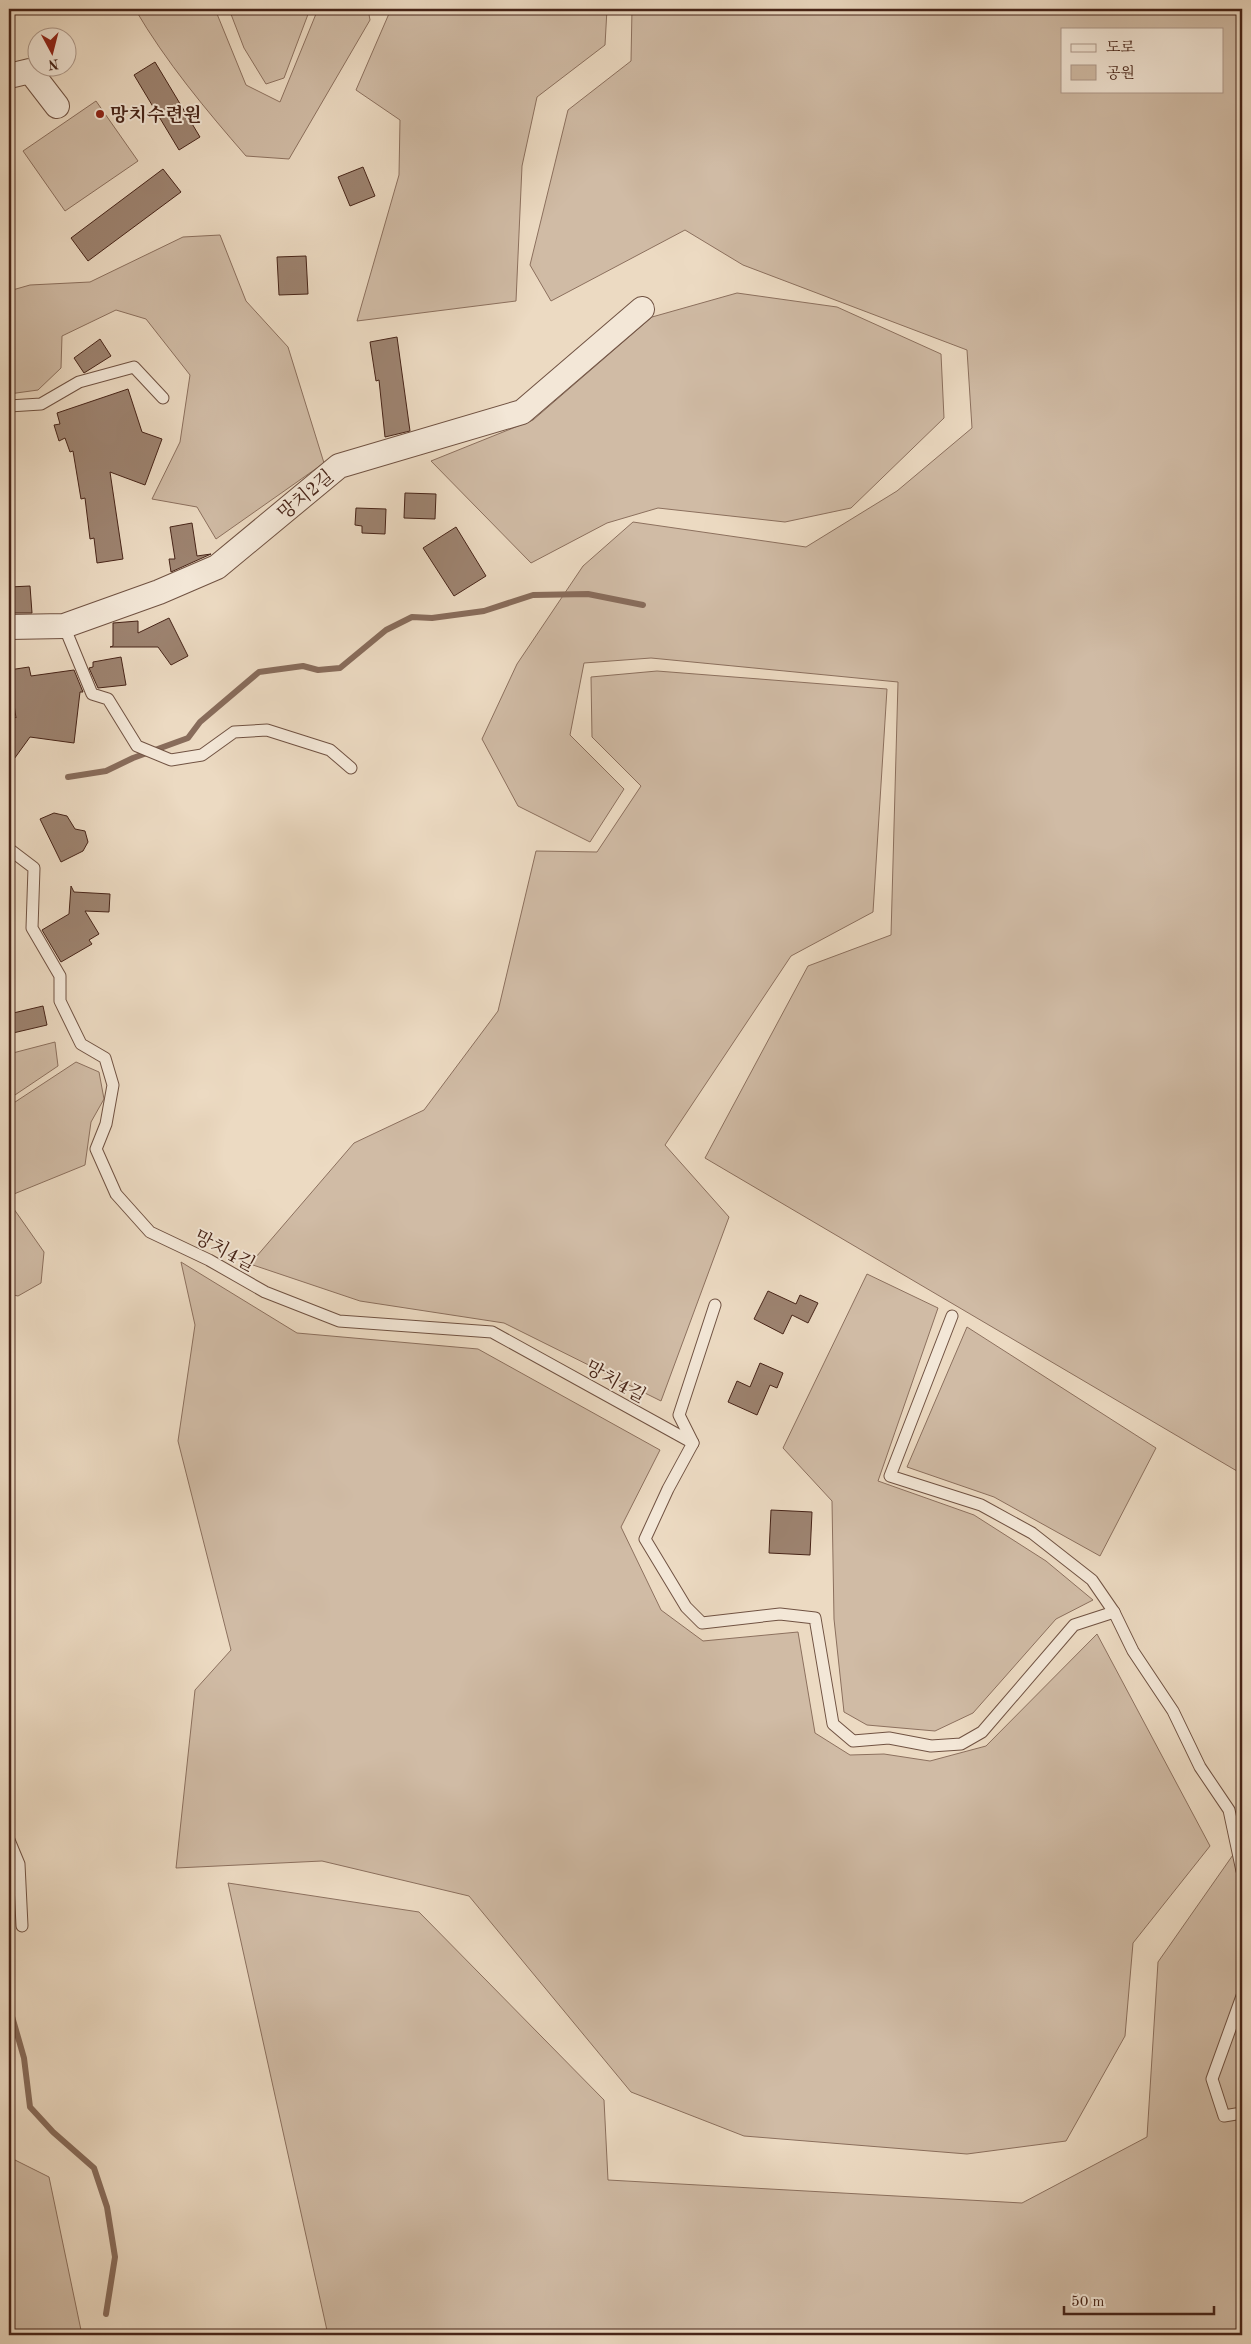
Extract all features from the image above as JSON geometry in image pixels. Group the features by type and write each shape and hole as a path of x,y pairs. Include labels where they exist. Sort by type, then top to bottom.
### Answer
{"street":[{"path":"9,76 30,71 57,106"},
{"name":"망치2길","path":"9,626 64,626 159,592 217,567 339,466 522,412 642,308"}],"lane":[{"path":"9,406 41,404 79,382 134,367 163,398"},
{"path":"64,626 92,694 108,699 137,746 171,760 202,755 234,732 266,730 330,750 351,768"},
{"name":"망치4길","path":"9,849 34,868 32,928 60,976 60,1001 80,1044 105,1058 114,1084 106,1124 96,1149 116,1194 150,1232 209,1260 265,1292 339,1321 492,1332 693,1444"},
{"path":"715,1305 679,1415 693,1444 668,1489 645,1539 686,1607 702,1623 780,1614 815,1618 833,1724 853,1741 888,1738 931,1746 961,1744 982,1732 1074,1625 1114,1612"},
{"path":"952,1316 890,1476 981,1505 1032,1533 1092,1580 1114,1612 1133,1651 1173,1711 1200,1767 1229,1810 1242,1871"},
{"path":"9,1840 20,1864 22,1926"},
{"path":"1242,1996 1212,2079 1224,2116 1242,2113"}],"green space":[{"path":"135,9 215,9 246,85 280,102 318,9 368,9 370,20 289,159 246,156 187,85"},
{"path":"229,9 310,9 284,78 266,84 244,48"},
{"path":"391,9 607,9 605,45 537,97 522,166 516,301 357,321 399,175 400,120 356,90"},
{"path":"632,9 1242,9 1242,1474 705,1158 808,966 891,935 898,682 651,658 584,663 570,735 624,789 590,842 518,806 482,739 517,664 583,566 633,522 806,547 897,491 972,428 967,350 743,265 685,230 551,301 530,265 568,110 631,61"},
{"path":"96,101 138,161 65,211 23,151"},
{"path":"220,235 246,301 288,347 324,463 216,539 197,507 152,499 180,442 190,375 146,319 116,310 62,336 61,368 38,390 9,394 9,291 30,285 90,282 183,237"},
{"path":"737,293 837,307 941,354 944,418 851,508 785,522 658,508 607,523 531,563 431,461 533,420 652,317"},
{"path":"657,671 887,689 873,912 791,956 665,1145 729,1217 661,1401 504,1323 360,1301 250,1264 354,1143 424,1110 498,1011 536,851 597,852 641,786 592,737 591,677"},
{"path":"55,1042 58,1066 9,1099 9,1054"},
{"path":"76,1062 99,1072 104,1099 91,1122 85,1165 9,1196 9,1106"},
{"path":"9,1202 44,1252 41,1283 18,1296 9,1294"},
{"path":"181,1262 297,1333 478,1349 660,1450 621,1527 661,1610 703,1641 798,1632 815,1733 850,1755 884,1754 930,1761 986,1746 1097,1634 1210,1846 1133,1943 1125,2036 1066,2141 967,2154 744,2136 631,2092 469,1896 322,1861 176,1868 195,1690 231,1650 178,1441 195,1325"},
{"path":"867,1274 938,1308 878,1481 974,1515 1046,1561 1093,1600 1056,1619 973,1713 935,1731 867,1725 844,1712 834,1619 832,1501 783,1448"},
{"path":"967,1327 1156,1448 1100,1556 994,1497 907,1467"},
{"path":"1242,1842 1242,2335 328,2335 228,1883 419,1912 604,2100 608,2180 1022,2203 1147,2137 1158,1962"},
{"path":"9,2157 49,2177 82,2335 9,2335"}],"building":[{"path":"155,62 200,137 179,150 134,75"},
{"path":"363,167 375,196 350,206 338,177"},
{"path":"163,169 181,192 88,261 71,238"},
{"path":"306,256 308,294 279,295 277,257"},
{"path":"397,337 410,431 385,437 379,380 376,381 370,342"},
{"path":"100,339 111,356 84,373 74,358"},
{"path":"128,389 142,432 162,439 145,485 110,472 123,559 97,563 94,538 90,539 85,498 81,499 73,451 70,452 65,438 59,441 54,425 60,424 57,413"},
{"path":"405,493 436,494 435,519 404,518"},
{"path":"356,508 386,509 385,534 362,533 362,526 355,525"},
{"path":"192,523 197,556 211,554 171,572 169,559 175,559 170,527"},
{"path":"456,527 486,576 454,596 423,548"},
{"path":"30,586 32,613 9,613 9,587"},
{"path":"169,618 188,656 171,665 158,647 110,647 113,646 113,623 138,621 138,633"},
{"path":"121,657 126,685 98,688 89,668 93,667 93,662"},
{"path":"29,667 31,676 74,670 83,692 80,692 74,743 30,737 9,766 9,712 16,718 9,670"},
{"path":"54,813 67,816 75,829 85,831 88,842 83,851 61,862 40,819"},
{"path":"71,886 74,892 110,894 109,912 85,911 99,934 89,940 92,944 61,962 42,930 69,914"},
{"path":"43,1006 47,1025 13,1033 9,1014"},
{"path":"768,1291 796,1304 800,1295 818,1303 808,1323 792,1315 783,1334 754,1319"},
{"path":"760,1363 783,1373 777,1388 770,1385 757,1415 728,1402 737,1381 750,1387"},
{"path":"771,1510 812,1512 810,1555 769,1553"}],"waterway":[{"path":"68,777 106,771 133,758 188,738 200,722 259,672 303,666 318,670 340,668 386,630 412,617 432,618 484,611 533,595 588,594 643,605"},
{"path":"9,2006 24,2058 30,2107 53,2132 94,2168 107,2207 115,2257 106,2314"}],"place":[{"name":"망치수련원","path":"100,114"}]}
